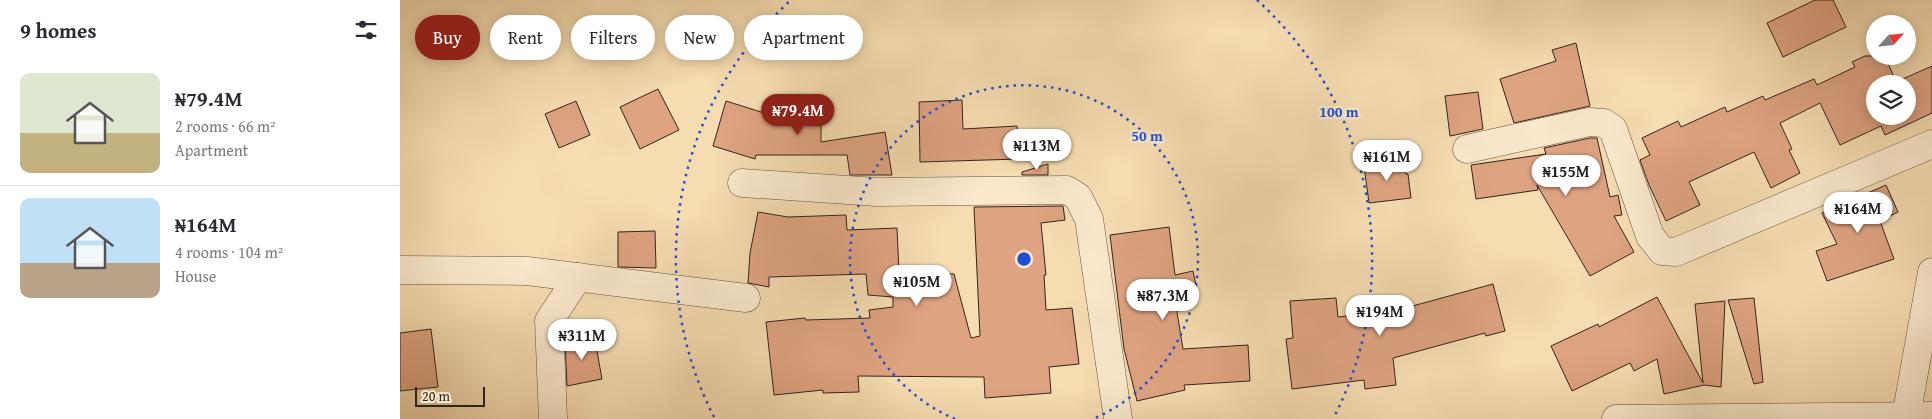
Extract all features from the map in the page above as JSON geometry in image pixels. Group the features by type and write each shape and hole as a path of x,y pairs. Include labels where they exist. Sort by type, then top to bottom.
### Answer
{"street":[{"path":"1467,149 1589,122 1604,123 1613,129 1650,236 1662,251 1676,252 1932,144"},
{"path":"742,183 877,192 1067,190 1078,197 1089,219 1118,419"},
{"path":"400,270 527,271 746,298"},
{"path":"1616,419 1919,417 1932,272"},
{"path":"553,419 549,321 578,277"}],"building":[{"path":"1815,0 1833,0 1846,27 1783,57 1767,23"},
{"path":"1576,43 1590,106 1514,123 1500,79 1556,61 1552,50"},
{"path":"1866,56 1866,65 1889,65 1893,75 1866,75 1866,125 1906,125 1885,135 1881,126 1840,145 1820,103 1780,123 1792,149 1789,150 1800,173 1771,188 1754,152 1689,182 1700,205 1666,221 1649,185 1640,160 1650,155 1642,138 1678,121 1681,127 1725,107 1727,112 1763,96 1765,100 1814,79 1817,85 1855,67 1852,62"},
{"path":"1932,66 1932,113 1916,120 1916,75 1912,75"},
{"path":"658,89 679,130 640,149 620,107"},
{"path":"1478,92 1483,129 1450,136 1445,96"},
{"path":"780,96 821,96 821,142 885,132 892,175 850,175 847,155 756,155 755,159 713,146 726,101 780,118"},
{"path":"962,100 963,129 1017,126 1020,159 920,162 919,102"},
{"path":"576,101 590,135 559,148 545,114"},
{"path":"1597,138 1610,197 1618,195 1622,215 1614,216 1634,252 1590,276 1537,185 1538,190 1476,199 1471,165 1546,154 1544,148"},
{"path":"1403,162 1406,174 1408,174 1411,198 1369,203 1364,166"},
{"path":"1048,164 1048,175 1022,175 1022,172"},
{"path":"1886,185 1898,212 1880,221 1894,259 1827,281 1816,251 1837,244 1822,213"},
{"path":"1063,206 1065,220 1041,223 1046,275 1044,275 1046,310 1072,308 1079,364 1049,367 1051,393 985,398 984,377 858,376 859,392 823,393 823,390 774,395 766,322 805,318 806,320 870,318 869,310 893,307 893,297 868,295 866,274 769,277 769,287 748,283 750,253 758,212 788,217 846,215 847,230 897,228 899,273 954,274 971,338 980,336 974,207"},
{"path":"1169,227 1175,275 1193,271 1197,290 1174,294 1183,349 1248,345 1250,381 1184,385 1185,390 1137,401 1124,349 1110,235"},
{"path":"655,231 656,268 618,267 618,232"},
{"path":"1493,284 1505,331 1486,336 1485,333 1393,358 1396,385 1365,389 1364,380 1292,389 1286,339 1293,338 1290,301 1336,298 1338,317 1398,310"},
{"path":"1657,297 1703,383 1695,304 1725,301 1721,387 1704,385 1664,394 1657,359 1634,371 1630,363 1572,391 1551,346 1598,324 1599,327"},
{"path":"1754,298 1763,382 1754,384 1728,300"},
{"path":"431,329 438,387 400,391 400,333"},
{"path":"594,335 602,379 567,386 565,340"}]}
